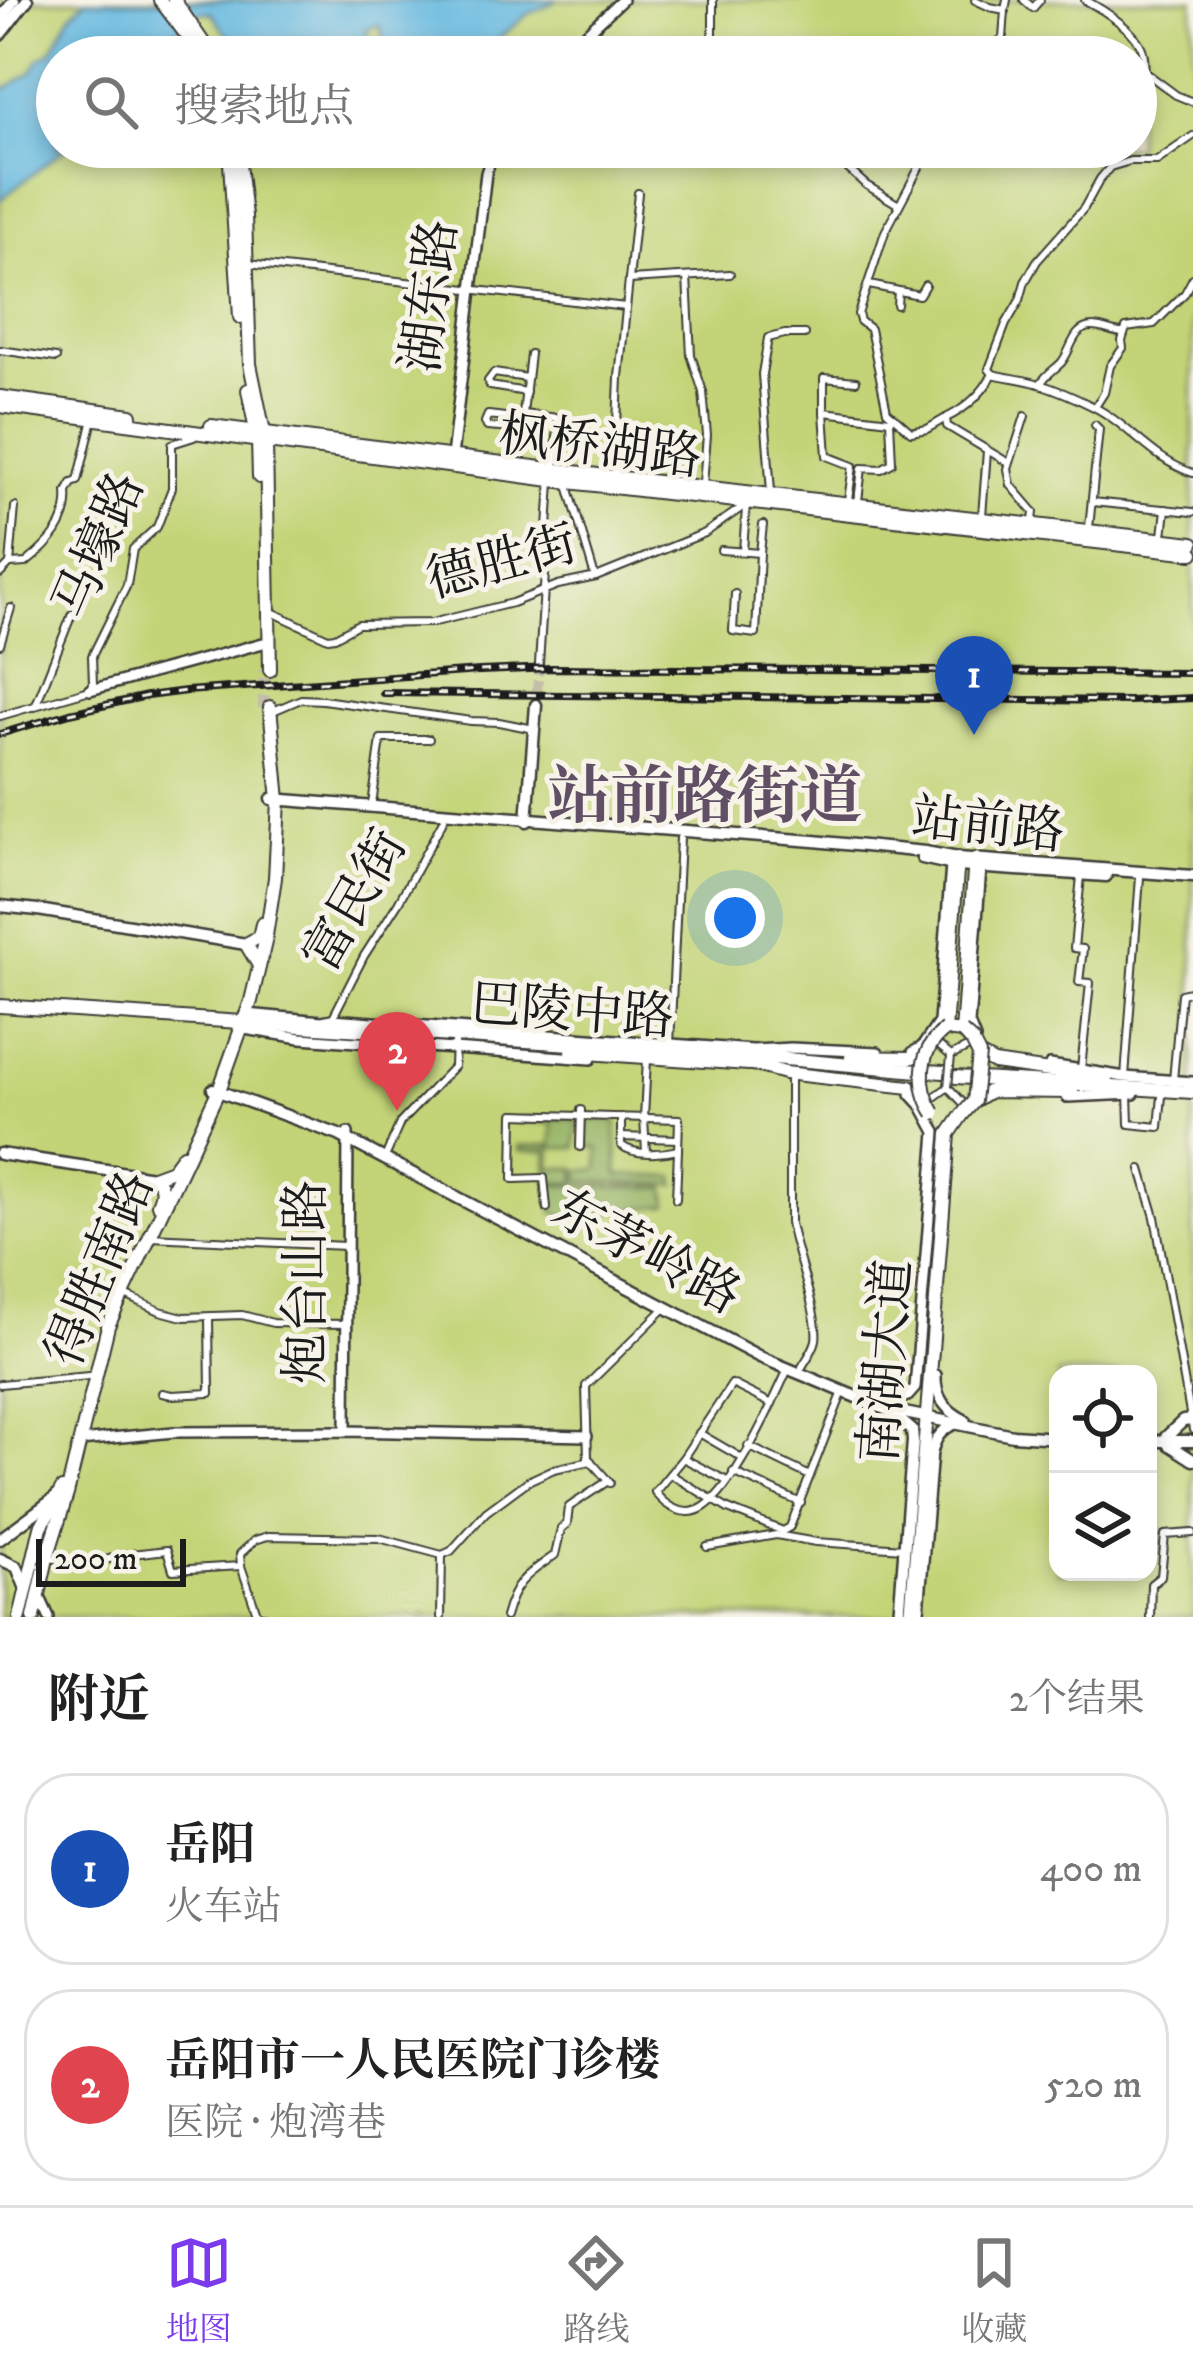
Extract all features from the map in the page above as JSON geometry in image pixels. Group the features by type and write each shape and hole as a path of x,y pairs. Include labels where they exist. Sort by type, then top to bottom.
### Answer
{"main road":[{"path":"0,20 14,0"},
{"path":"0,35 27,0"},
{"path":"160,0 193,36"},
{"path":"174,0 195,36"},
{"path":"228,437 263,472 267,670 269,611 263,472 261,437 250,364 235,168"},
{"name":"枫桥湖路","path":"0,402 261,437 452,456 553,475 567,482 1193,553"},
{"name":"枫桥湖路","path":"0,402 228,437 261,437 301,448 553,475 614,477 1193,542"},
{"path":"263,472 279,456 301,448"},
{"path":"527,821 536,705"},
{"path":"0,1009 243,1020 275,878 268,709"},
{"name":"站前路","path":"275,802 926,852 956,863"},
{"name":"站前路","path":"275,802 1081,875 1193,879"},
{"path":"945,1030 956,863"},
{"path":"962,1032 976,865"},
{"name":"站前路","path":"976,865 1193,879"},
{"path":"0,906 257,946"},
{"name":"得胜南路","path":"34,1617 33,1592 47,1558 109,1326 217,1087 243,1020 257,946"},
{"name":"巴陵中路","path":"243,1020 669,1047 752,1060 950,1077 1193,1090"},
{"name":"巴陵中路","path":"243,1020 455,1047 647,1060 910,1058 931,1048"},
{"path":"931,1048 945,1030 962,1032 976,1047 967,1106 950,1134 937,1250"},
{"name":"南湖大道","path":"908,1617 942,1133 923,1073 931,1048"},
{"name":"巴陵中路","path":"973,1052 994,1063 1125,1085"},
{"name":"巴陵中路","path":"752,1060 784,1073 910,1087 949,1116 990,1091 1067,1092 1125,1085"},
{"name":"得胜南路","path":"153,1177 172,1170 180,1160 217,1087"},
{"name":"东茅岭路","path":"217,1087 387,1153 761,1350 885,1405"},
{"name":"东茅岭路","path":"347,1136 788,1369 885,1405 1049,1436"},
{"path":"0,1154 153,1177 162,1195 102,1324 62,1493 41,1527 33,1592 20,1617"},
{"path":"885,1405 911,1430 913,1441 904,1548 908,1617"},
{"path":"1165,1440 1183,1421 1192,1420"},
{"path":"1157,1440 1193,1436"},
{"path":"1165,1440 1193,1460"},
{"path":"908,1617 931,1458"},
{"path":"0,1539 62,1493"},
{"path":"0,1559 16,1568 33,1592"}],"street":[{"path":"583,36 622,0"},
{"path":"713,0 713,36"},
{"path":"975,0 990,7 1006,5 1003,36"},
{"path":"1024,0 1033,8 1040,0"},
{"path":"1085,0 1134,36"},
{"path":"1157,81 1193,102"},
{"path":"1157,161 1193,136"},
{"name":"湖东路","path":"452,456 488,168"},
{"path":"848,168 899,205"},
{"path":"919,168 885,232 858,314 870,329 887,411 911,432 927,429 977,398 993,374"},
{"path":"1109,168 1084,208 1037,260 989,369 1095,407 1141,444 1193,473"},
{"path":"614,477 638,193"},
{"path":"242,263 626,307"},
{"path":"629,280 730,274"},
{"path":"687,276 691,355 703,392 707,435 703,487"},
{"path":"1095,407 1104,393 1110,366 1124,348 1126,328 1154,324 1193,278"},
{"path":"868,284 919,295 925,285"},
{"path":"897,305 898,290"},
{"path":"1040,384 1060,364 1072,338 1083,330 1093,326 1123,333"},
{"path":"771,495 762,374 768,338 805,334"},
{"path":"0,350 56,358"},
{"path":"523,417 530,354"},
{"path":"526,392 490,386 488,381 494,373 527,378"},
{"path":"824,412 890,421 892,463 881,469 862,468 827,456 824,412 824,378 856,381"},
{"path":"523,417 539,421 541,431 488,427 485,422 488,415 559,418 539,664"},
{"path":"1025,416 1009,463 1011,485 1034,512 1033,525"},
{"path":"10,564 26,563 64,523 68,492 78,481 93,418"},
{"path":"946,418 947,426 1009,463"},
{"path":"1089,531 1100,429 1095,424"},
{"name":"马壕路","path":"0,716 90,690 92,656 127,585 133,549 157,527 172,488 172,444 207,433"},
{"path":"982,519 987,451"},
{"path":"851,466 852,504"},
{"path":"852,504 862,468"},
{"path":"567,482 596,577"},
{"path":"1092,502 1193,512"},
{"path":"742,551 746,504"},
{"name":"德胜街","path":"269,611 335,638 358,624 431,623 596,577 705,532 746,504"},
{"path":"0,574 10,564 15,507"},
{"path":"1163,540 1166,509"},
{"path":"735,594 733,631 756,634 763,525"},
{"path":"721,550 760,553"},
{"path":"0,644 11,608"},
{"path":"35,707 72,614"},
{"path":"90,690 263,644"},
{"path":"268,709 301,699 322,700 534,729"},
{"path":"371,808 381,739 430,739"},
{"name":"富民街","path":"332,1019 444,819"},
{"path":"680,838 669,1047 917,1050 939,1022 956,863"},
{"path":"976,865 969,1024 983,1050 992,1057 1081,1069 1162,1096 1193,1090"},
{"path":"1081,875 1074,948 1083,949 1079,982 1090,983 1081,1069"},
{"path":"1140,877 1125,1085 1130,1124 1160,1127 1162,1096"},
{"path":"1173,1080 1181,994 1193,991"},
{"path":"243,1020 267,1016 332,1019 524,1037"},
{"path":"387,1153 400,1123 454,1066 455,1047"},
{"path":"931,1048 951,1055 973,1052"},
{"path":"931,1104 950,1077 951,1055"},
{"path":"646,1152 647,1060 751,1069 908,1092 922,1106 935,1132 915,1388 885,1405"},
{"path":"950,1077 967,1106"},
{"path":"790,1078 790,1223 816,1318 815,1345 802,1367"},
{"path":"931,1458 940,1433 960,1422 942,1403 935,1381 955,1134 972,1110 992,1096 1079,1097 1125,1085 1173,1080 1193,1090"},
{"path":"580,1147 581,1113"},
{"path":"547,1208 544,1178 513,1179 514,1114 679,1119 676,1199"},
{"path":"621,1117 621,1145 628,1151 678,1150"},
{"name":"炮台山路","path":"346,1431 347,1136"},
{"path":"621,1137 679,1139"},
{"path":"1141,1169 1155,1217 1193,1436"},
{"path":"150,1238 346,1246"},
{"path":"123,1294 183,1317 242,1315 273,1323 346,1324"},
{"path":"505,1617 515,1587 555,1555 569,1507 609,1482 590,1462 586,1386 667,1306"},
{"path":"162,1393 210,1393 209,1318"},
{"path":"772,1404 732,1384 655,1492 661,1501 690,1512 714,1498 742,1458 772,1404 788,1369"},
{"path":"0,1384 89,1376"},
{"path":"670,1474 728,1509 783,1531 790,1527 801,1503 843,1391"},
{"name":"炮台山路","path":"80,1442 174,1432 587,1436"},
{"path":"699,1433 742,1458"},
{"path":"748,1446 810,1475"},
{"path":"683,1458 727,1481"},
{"path":"264,1616 258,1616 241,1566 240,1553 255,1540 282,1534 379,1538 442,1555 486,1512 529,1480 590,1462"},
{"path":"733,1472 801,1503"},
{"path":"1150,1617 1151,1584 1161,1576 1165,1535 1193,1533"},
{"path":"706,1547 776,1535 904,1548"},
{"path":"47,1558 95,1563 166,1550 173,1570 241,1566"},
{"path":"441,1617 442,1555"},
{"path":"33,1592 49,1617"}],"green space":[{"path":"0,0 1193,0 1193,1617 0,1617"},
{"path":"522,1118 577,1119 576,1148 551,1148 551,1168 576,1168 576,1183 548,1183 547,1151 519,1151 518,1146 552,1145 553,1123 522,1122"},
{"path":"587,1119 616,1120 618,1175 675,1177 676,1185 579,1181 579,1171 598,1169 599,1148 585,1147"},
{"path":"551,1185 666,1188 668,1205 566,1218 553,1212"}],"water":[{"path":"86,0 559,0 527,15 502,36 382,36 379,25 366,29 369,36 228,36 212,13 200,12 168,36 59,36"},
{"path":"36,65 36,168 40,168 0,200 0,92"}],"tunnel":[{"path":"536,705 539,664"},
{"path":"264,670 264,708"}],"railway":[{"path":"0,734 147,696 480,671 1193,673"},
{"path":"383,693 1193,698"}],"place":[{"name":"岳阳","path":"974,735"},
{"name":"岳阳市一人民医院门诊楼","path":"397,1111"}],"district":[{"name":"站前路街道","path":"705,799"}]}
